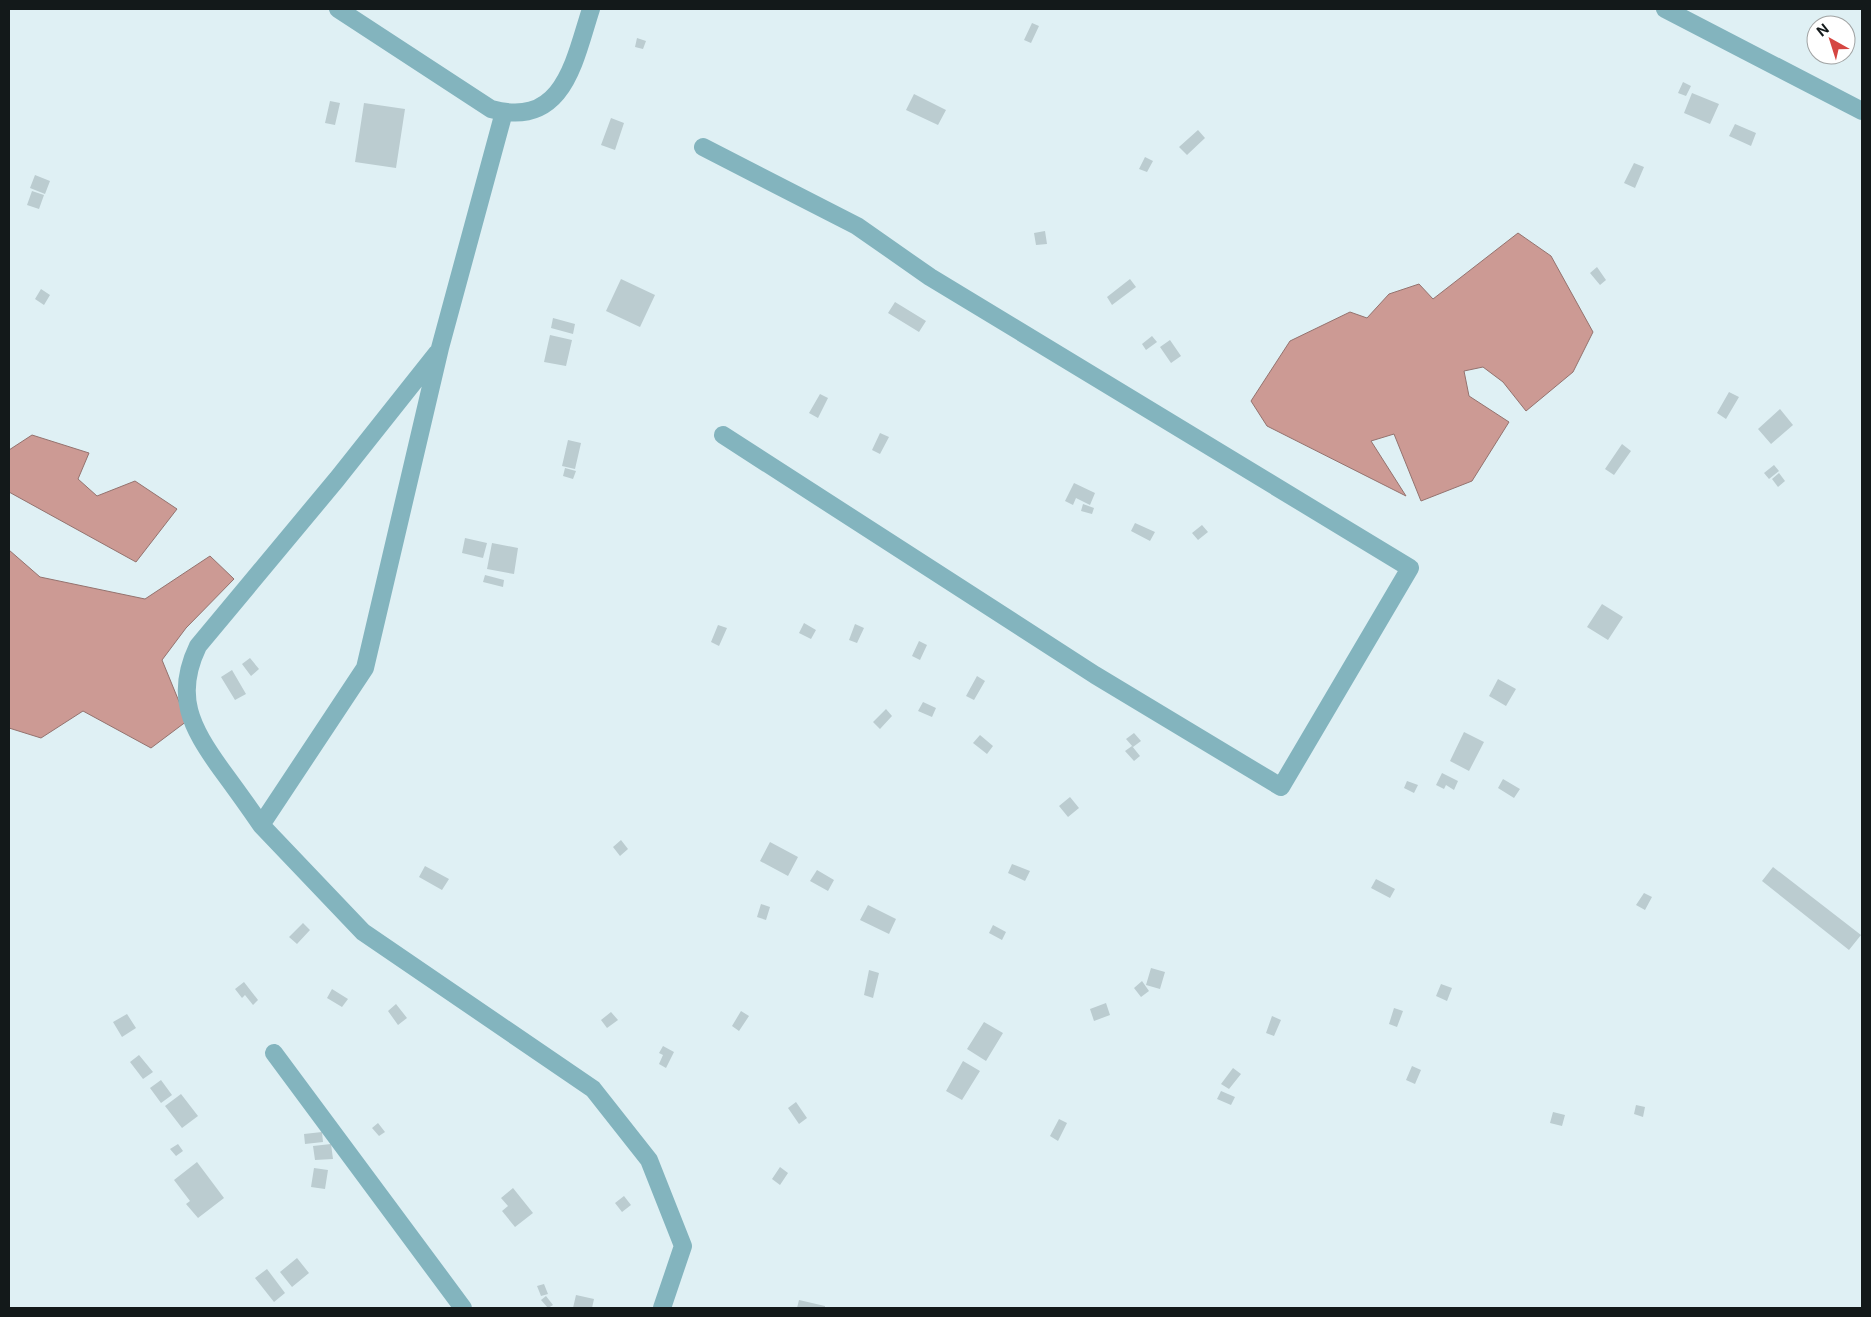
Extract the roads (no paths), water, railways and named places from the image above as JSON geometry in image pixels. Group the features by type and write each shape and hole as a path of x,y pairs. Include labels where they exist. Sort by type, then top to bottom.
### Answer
{"street":[{"path":"338,9 491,109 504,112 533,110 548,102 559,92 569,74 591,9"},
{"path":"1665,9 1862,111"},
{"path":"262,825 365,668 440,348 504,112"},
{"path":"703,147 752,170 857,226 930,277 1410,568 1281,787 1095,675 723,435"},
{"path":"440,348 337,479 198,646 188,671 186,691 192,724 201,740 262,825 363,932 593,1089 649,1160 683,1246 662,1308"},
{"path":"274,1053 463,1308"}]}
